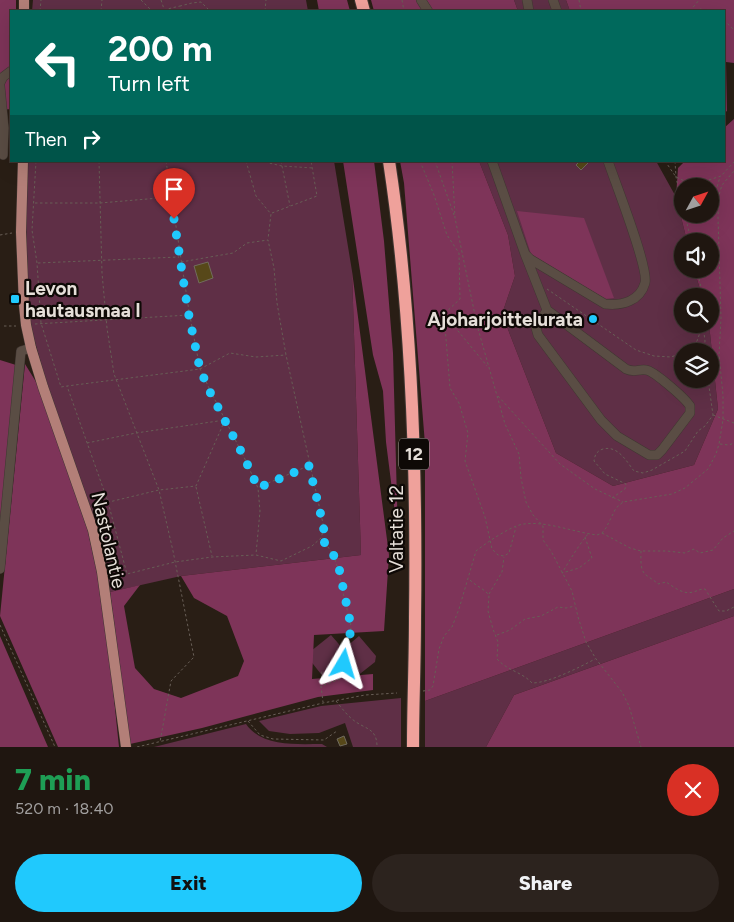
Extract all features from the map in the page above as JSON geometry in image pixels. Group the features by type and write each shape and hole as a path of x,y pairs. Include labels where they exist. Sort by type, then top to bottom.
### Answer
{"highway":[{"name":"Valtatie 12","path":"389,162 406,322 414,460 415,618 413,747"}],"main road":[{"name":"Nastolantie","path":"23,162 21,232 26,326 30,348 93,530 102,572 126,747"}],"lane":[{"path":"3,155 4,128 0,85 2,77 10,72"},
{"path":"492,162 547,310 626,369 633,372 647,370 654,374 685,399 690,406 690,412 657,455 649,455 617,436 601,420 538,334 536,328 547,310"},
{"path":"525,254 530,259 606,304 616,306 630,302 641,293 646,281 643,262 608,162"},
{"path":"0,569 21,351 30,348"}],"path":[{"path":"141,0 151,10"},
{"path":"161,0 164,10 192,2 201,2 209,10"},
{"path":"691,10 699,0"},
{"path":"180,6 182,10"},
{"path":"725,21 734,30"},
{"path":"36,162 32,230 37,263 41,323 61,387 116,378 200,369 230,353 256,357 286,355"},
{"path":"99,162 106,318 116,378 158,490 194,657 171,680 160,742"},
{"path":"166,162 189,314 200,369 258,488 260,511 256,555"},
{"path":"67,386 108,502 127,574 175,562 212,557 256,555 281,560 312,546 320,538 324,528 309,466 276,302 274,268 268,240 271,214 256,196 246,162"},
{"path":"264,162 282,166 313,168"},
{"path":"281,162 290,207"},
{"path":"271,214 317,196 311,162"},
{"path":"420,162 434,195 446,235 459,253 460,299 444,314"},
{"path":"435,162 455,218 477,325 505,424 519,454 526,502 533,515 543,526 543,540 551,551 572,591 582,631 596,658 613,678 629,706 641,747"},
{"path":"452,162 455,218"},
{"path":"667,162 676,177 693,185 720,176 734,162"},
{"path":"675,162 676,177"},
{"path":"34,203 100,203 171,197"},
{"path":"181,262 233,253 247,243 268,240"},
{"path":"37,263 180,257"},
{"path":"536,282 636,350 654,356 674,356"},
{"path":"4,326 189,314"},
{"path":"444,314 489,368"},
{"path":"444,314 450,388 459,403 468,433 465,460 484,517 489,542 492,549 498,555 504,556"},
{"path":"498,396 560,464 595,489 623,502"},
{"path":"713,415 734,424"},
{"path":"87,444 136,433 225,420"},
{"path":"212,557 196,486 225,420"},
{"path":"719,444 729,445 734,443"},
{"path":"258,488 309,466"},
{"path":"108,502 158,490 196,486"},
{"path":"422,692 430,690 433,686 439,649 444,636 452,627 469,580 476,551 516,526 523,524 543,526"},
{"path":"516,526 509,552 504,556 502,572 489,595 488,611 498,642 496,659 504,667 525,676 532,683 542,683 566,674 596,658"},
{"path":"602,533 630,548 641,551 685,553 694,549 700,553 713,550 723,538 734,531"},
{"path":"562,573 588,534"},
{"path":"562,573 579,568 592,558 585,537"},
{"path":"320,538 331,549 339,568 351,626 351,632 344,646 344,664 349,676 321,686"},
{"path":"641,551 642,572 658,584 666,582 681,591 689,593 705,589 719,611 726,611 734,607"},
{"path":"469,580 484,589 489,595"},
{"path":"497,635 510,630 524,619 541,616 558,607 566,608 576,605"},
{"path":"0,625 55,747"},
{"path":"322,670 321,686 324,702"},
{"path":"137,747 324,702 365,695 397,693"},
{"path":"335,700 352,719 374,732 377,739 377,747"},
{"path":"248,721 260,735 273,739 324,740 337,731"}],"shaded area":[{"path":"0,0 16,0 16,10 10,10 10,109 0,110"},
{"path":"33,0 306,0 308,10 32,10"},
{"path":"317,0 347,0 350,10 319,10"},
{"path":"371,0 416,0 422,10 374,10"},
{"path":"424,0 514,0 518,10 429,10"},
{"path":"514,0 566,0 570,10 518,10"},
{"path":"566,0 734,0 734,63 726,62 727,111 725,112 725,10 570,10"},
{"path":"734,119 734,589 425,701 425,444 404,183 400,162 479,162 508,235 515,276 502,314 556,453 613,486 694,465 718,409 716,388 719,388 719,343 711,343 710,333 719,333 719,288 700,288 697,278 719,278 719,233 685,233 682,223 719,223 719,178 677,178 678,168 684,162 725,162 725,127"},
{"path":"28,162 334,162 352,271 361,555 181,576 110,592 108,571 98,529 48,388 31,328 26,228"},
{"path":"343,162 374,162 384,241 393,353 398,537 386,442 383,391 373,355"},
{"name":"Ajoharjoittelurata","path":"479,162 657,162 674,193 674,223 682,223 685,233 674,233 674,278 697,278 700,288 674,288 674,333 710,333 711,343 674,343 674,388 716,388 718,409 694,465 613,486 556,453 502,314 515,276 508,235"},
{"path":"517,211 584,218 614,298 605,299 531,254"},
{"path":"352,271 389,555 384,631 314,635 312,679 373,674 373,690 318,697 202,728 130,744 110,592 140,585 124,606 135,668 154,689 181,698 238,676 244,661 227,616 194,598 181,576 361,555"},
{"path":"0,360 16,365 0,528"},
{"path":"25,364 38,385 88,531 97,572 112,679 119,747 58,747 0,616"},
{"path":"734,589 734,616 514,695 486,747 425,747 425,701"},
{"path":"734,616 734,747 486,747 514,695"},
{"path":"331,635 344,650 337,656 343,663 324,678 306,655"},
{"path":"0,636 48,747 0,747"},
{"path":"359,636 376,656 375,662 356,677 344,662 346,647"},
{"path":"401,698 401,747 353,747 345,723 319,733 290,734 269,731 259,721 321,706"},
{"path":"246,724 261,737 280,743 322,744 327,747 154,747"}],"building":[{"path":"579,162 589,162 581,170 576,165"},
{"path":"208,262 213,278 199,283 194,266"},
{"path":"344,736 347,744 340,746 337,739"}],"place":[{"name":"Levon hautausmaa I","path":"15,299"},
{"name":"Ajoharjoittelurata","path":"593,319"}],"route":[{"path":"174,219 188,311 200,369 258,488 309,466 324,528 320,538 331,549 339,568 351,626 351,632 344,646 344,664"}]}
